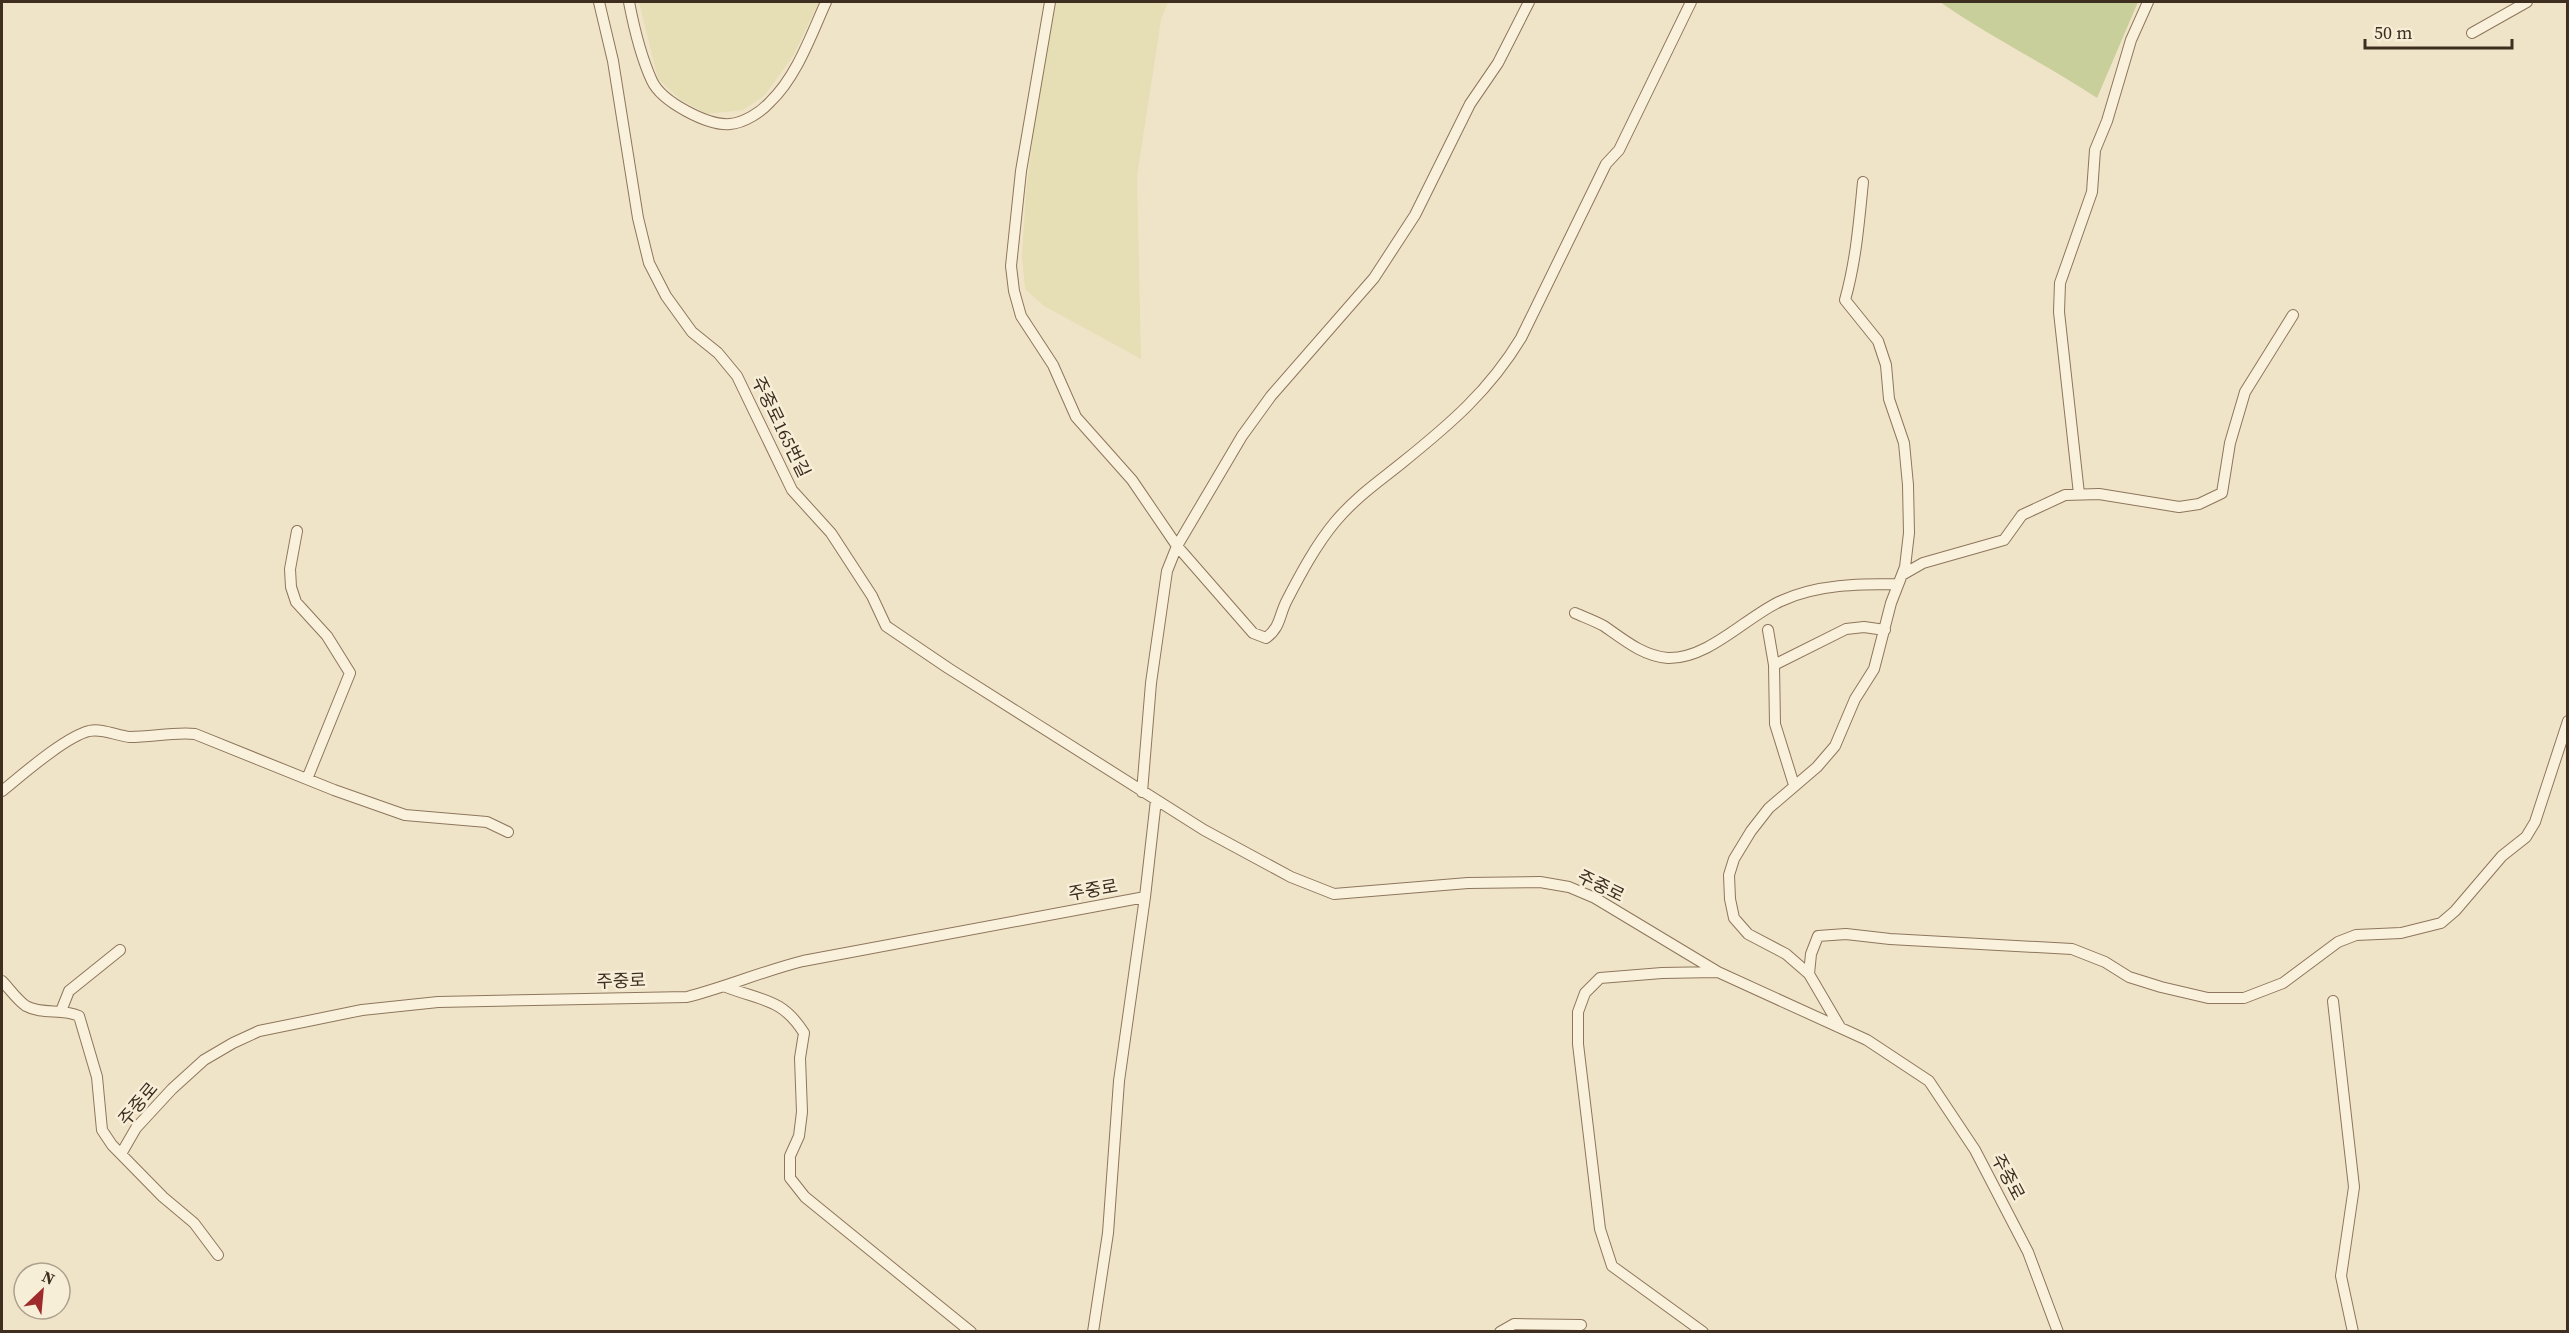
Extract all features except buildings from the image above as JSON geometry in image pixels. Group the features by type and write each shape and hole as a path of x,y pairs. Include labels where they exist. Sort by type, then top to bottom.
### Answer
{"lane":[{"name":"주중로165번길","path":"599,2 613,61 638,218 649,263 666,296 692,332 718,353 737,376 792,490 831,533 872,596 886,626 1156,800"},
{"path":"630,2 634,27 653,83 666,98 704,120 731,124 755,114 772,101 799,61 826,2"},
{"path":"1050,2 1021,171 1011,266 1014,291 1022,316 1053,365 1076,417 1132,480 1177,546 1253,633 1266,638 1276,631 1286,603 1304,568 1333,525 1357,497 1427,443 1464,410 1493,381 1507,362 1606,164 1619,150 1691,2"},
{"path":"1142,792 1151,683 1167,571 1177,546 1242,436 1271,396 1374,278 1415,215 1470,104 1498,63 1528,2"},
{"path":"2079,494 2059,312 2060,283 2092,192 2095,150 2107,121 2131,40 2148,2"},
{"path":"2472,33 2528,2"},
{"path":"1840,1027 1809,974 1786,954 1748,934 1734,918 1729,875 1734,859 1751,831 1769,808 1817,766 1834,746 1855,699 1874,669 1890,603 1905,567 1910,533 1904,443 1889,399 1886,365 1878,341 1845,300 1858,241 1863,182"},
{"path":"1575,613 1602,625 1646,653 1670,658 1692,654 1752,621 1778,602 1800,593 1900,579 1923,563 2004,540 2022,515 2065,495 2099,494 2179,507 2199,504 2222,493 2230,443 2245,392 2292,315"},
{"path":"297,531 290,569 291,587 296,602 327,636 350,673 307,779"},
{"path":"1774,665 1846,629 1864,627 1885,630"},
{"path":"1768,630 1774,665 1775,724 1794,785"},
{"path":"1809,974 1811,954 1818,936 1846,934 1890,939 2072,949 2105,962 2129,977 2161,987 2208,998 2244,998 2283,983 2338,942 2356,935 2401,933 2422,928 2441,923 2455,912 2502,856 2526,837 2535,822 2568,721"},
{"path":"2,791 74,738 89,731 100,730 130,737 177,732 195,734 405,815 487,822 508,832"},
{"name":"주중로","path":"2,981 27,1006 48,1011 68,1010 79,1016 97,1077 102,1130 121,1154 136,1128 172,1089 204,1060 259,1030 362,1010 438,1002 687,997 726,987 764,971 803,961 1145,897 1156,800 1204,830 1291,877 1334,894 1468,883 1540,882 1569,887 1595,898 1718,972 1867,1040 1929,1081 1975,1150 2028,1252 2058,1332"},
{"path":"1093,1332 1107,1233 1119,1081 1145,897"},
{"path":"61,1011 69,992 120,950"},
{"path":"1703,1332 1612,1266 1600,1228 1578,1044 1578,1012 1585,993 1600,978 1662,972 1718,972"},
{"path":"726,987 778,1006 793,1015 804,1033 800,1058 802,1112 799,1136 790,1156 790,1178 805,1197 971,1332"},
{"path":"2333,1000 2354,1187 2341,1276 2353,1332"},
{"path":"121,1154 163,1197 194,1223 218,1255"},
{"path":"1500,1332 1514,1324 1581,1325"}],"shaded area":[{"path":"639,2 819,2 793,56 765,95 743,110 707,114 681,100 658,79"},
{"path":"1055,2 1168,2 1161,20 1137,176 1141,359 1044,306 1025,289 1022,256 1026,192 1037,104"}],"green space":[{"path":"1940,2 2138,2 2097,98"}]}
